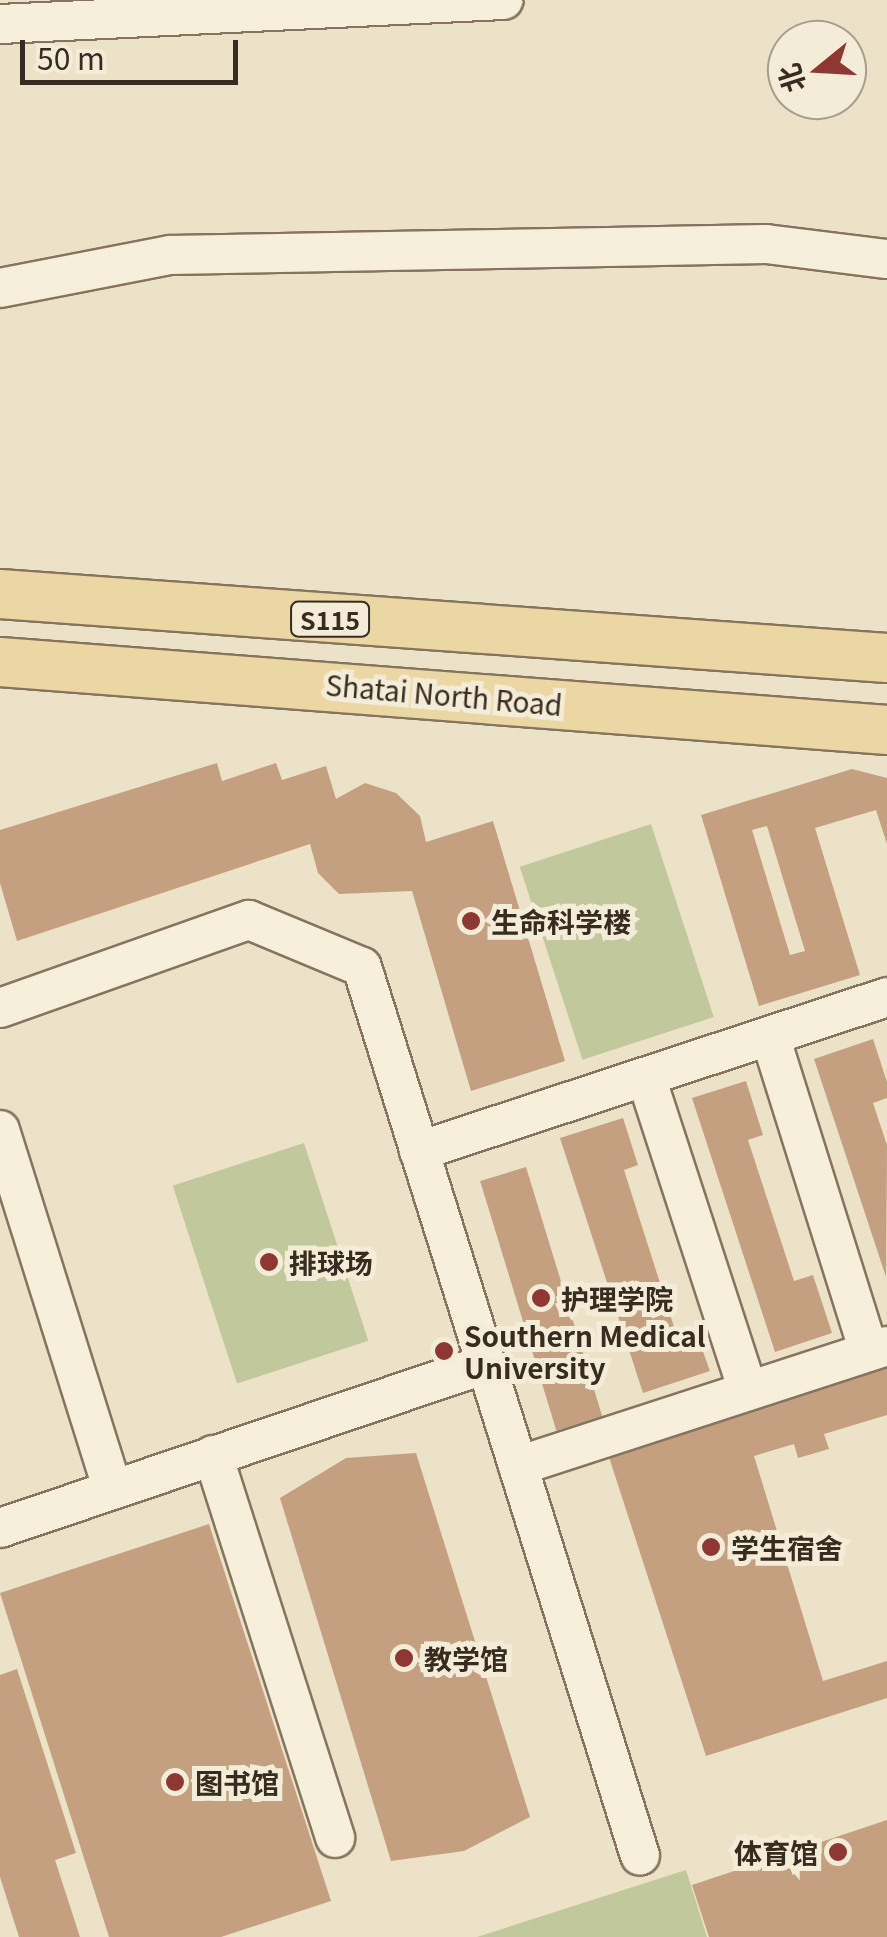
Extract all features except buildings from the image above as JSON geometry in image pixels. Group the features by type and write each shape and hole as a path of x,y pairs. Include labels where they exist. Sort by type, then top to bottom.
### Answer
{"main road":[{"name":"S115","path":"0,594 887,658"},
{"path":"658,711 660,639"},
{"name":"Shatai North Road","path":"0,662 887,730"}],"street":[{"path":"0,24 503,0"},
{"path":"0,288 170,255 766,244 887,259"},
{"path":"0,1008 250,920 362,967 640,1856"},
{"path":"420,1151 887,997"},
{"path":"518,1466 878,1349 770,1036"},
{"path":"646,1077 748,1391"},
{"path":"0,1130 113,1490"},
{"path":"0,1528 486,1364"},
{"path":"214,1456 335,1838"}],"green space":[{"path":"651,824 714,1017 582,1060 520,867"},
{"name":"排球场","path":"304,1143 368,1341 237,1383 173,1186"},
{"path":"686,1870 707,1937 477,1937"}],"place":[{"name":"生命科学楼","path":"471,921"},
{"name":"排球场","path":"269,1262"},
{"name":"护理学院","path":"541,1298"},
{"name":"Southern Medical University","path":"444,1351"},
{"name":"学生宿舍","path":"711,1547"},
{"name":"教学馆","path":"404,1658"},
{"name":"图书馆","path":"175,1782"},
{"name":"体育馆","path":"838,1852"}]}
